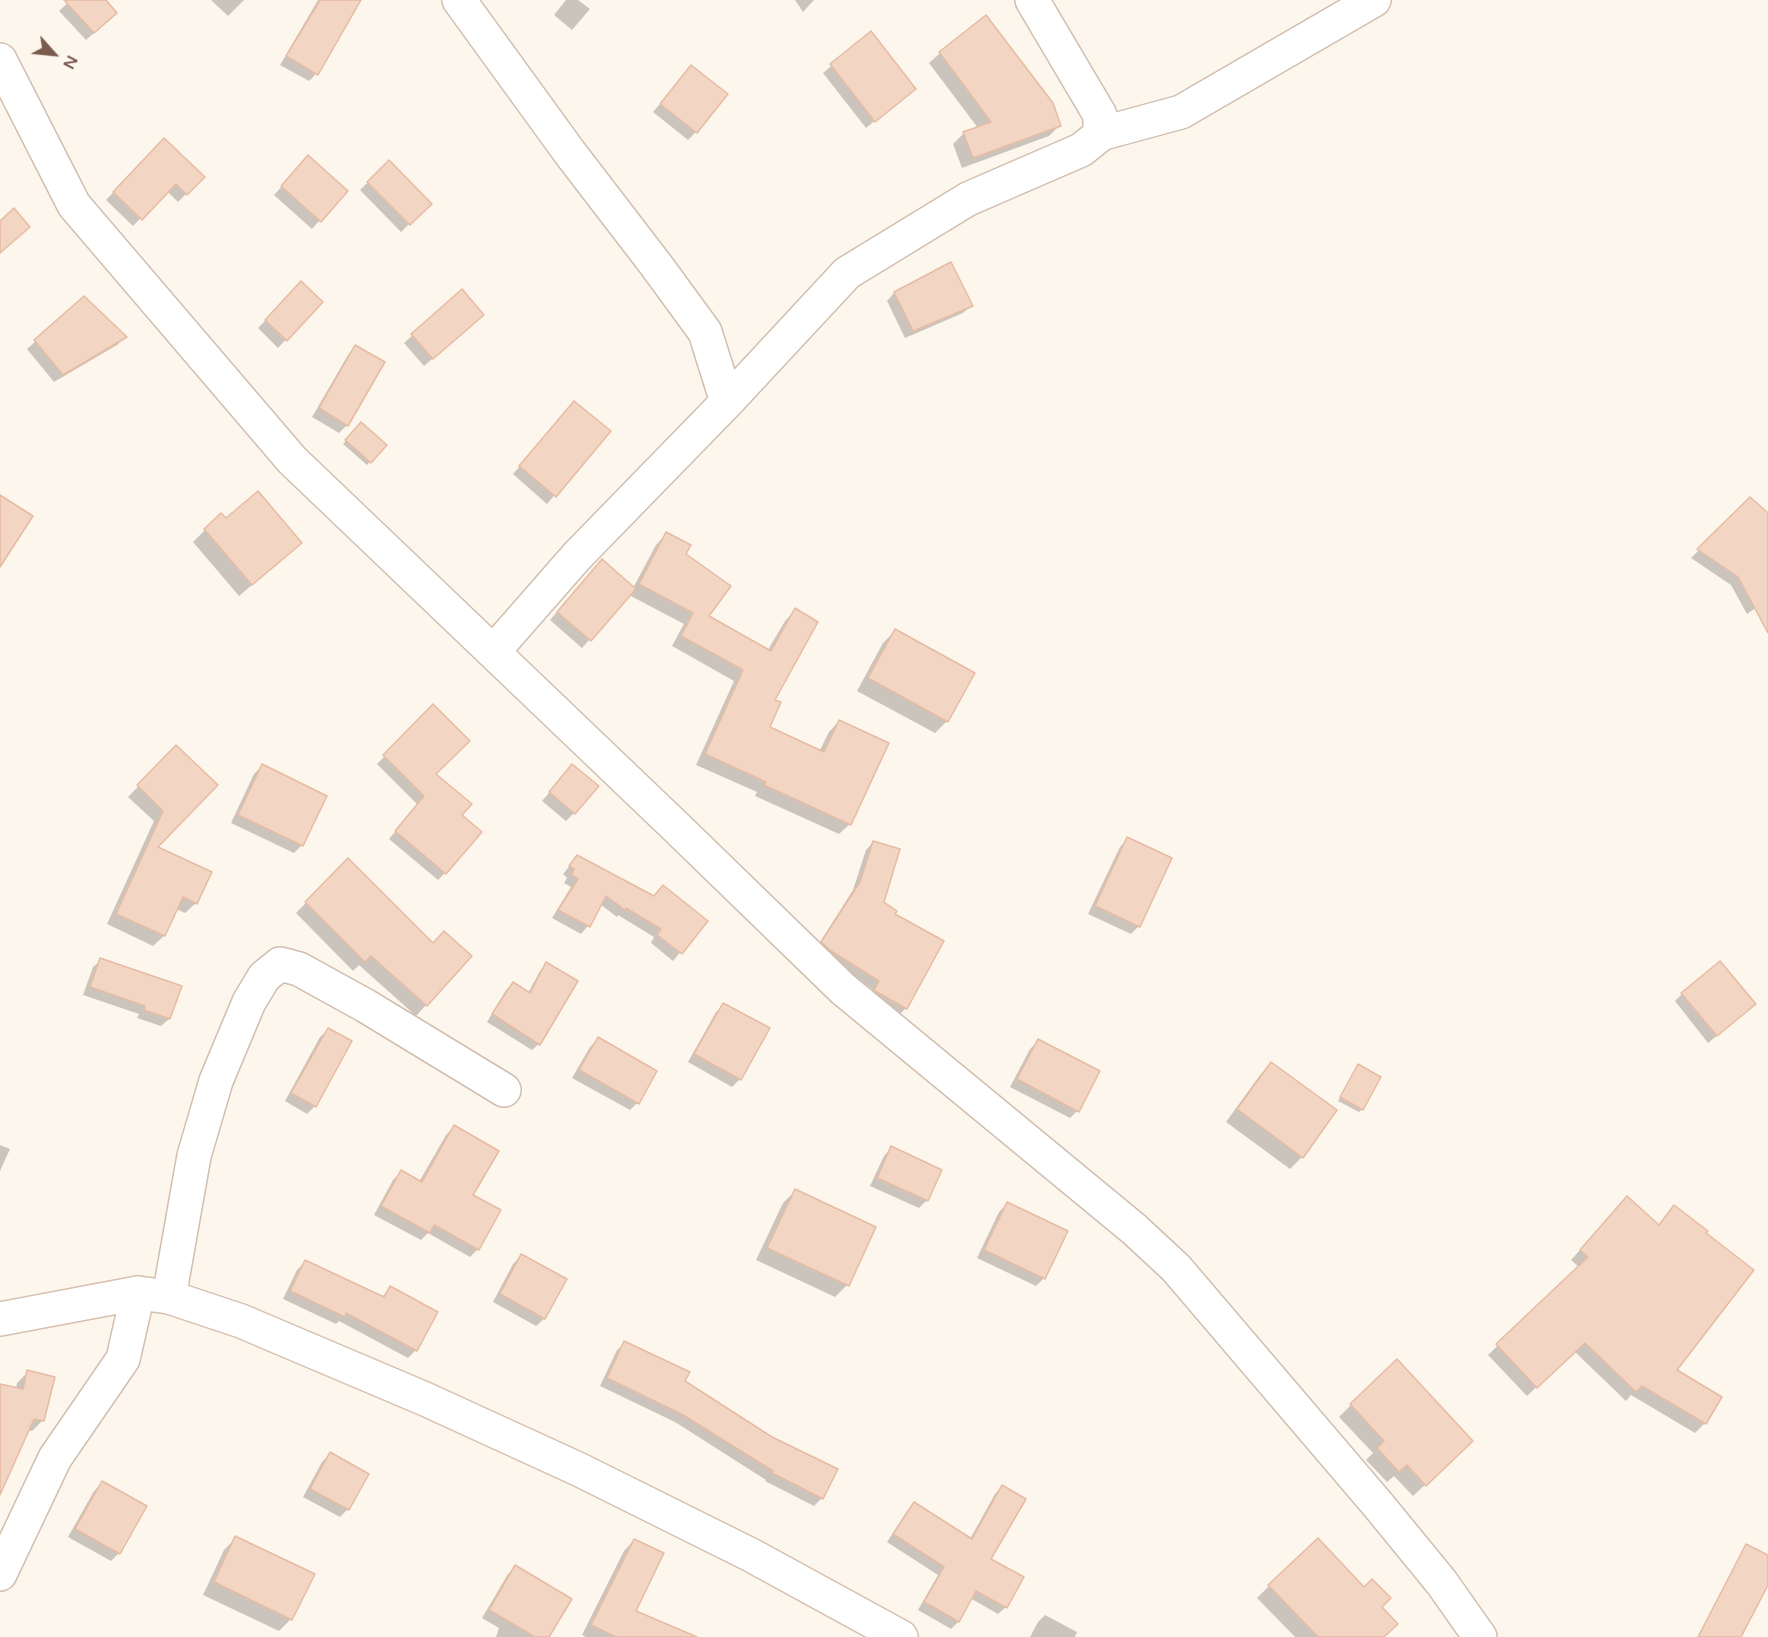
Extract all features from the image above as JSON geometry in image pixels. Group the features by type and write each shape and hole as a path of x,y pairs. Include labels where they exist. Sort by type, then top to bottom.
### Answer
{"street":[{"path":"459,0 570,153 656,264 705,332 727,402"},
{"path":"1032,0 1100,115 1100,134"},
{"path":"493,652 577,556 727,402 847,273 968,199 1081,150 1100,134 1181,112 1374,0"},
{"path":"0,60 74,205 292,460 843,989 1134,1229 1176,1268 1379,1506 1442,1583 1480,1637"},
{"path":"0,1574 55,1458 123,1359 153,1295 216,1081 249,1002 264,977 280,964 299,969 366,1006 504,1090"},
{"path":"0,1319 153,1295 241,1321 424,1399 579,1469 751,1555 901,1637"}],"building":[{"path":"64,0 106,0 117,13 94,33"},
{"path":"320,0 361,0 318,75 286,56"},
{"path":"986,15 1053,103 1061,126 973,158 963,132 991,122 939,52"},
{"path":"871,31 916,89 875,122 830,64"},
{"path":"691,65 728,94 697,133 660,104"},
{"path":"164,138 205,177 187,195 176,184 142,220 113,192"},
{"path":"308,155 348,191 321,222 281,186"},
{"path":"389,160 432,204 410,225 367,182"},
{"path":"14,208 30,227 0,253 0,221"},
{"path":"951,262 973,306 913,331 894,292"},
{"path":"301,281 323,302 287,341 265,320"},
{"path":"462,289 484,315 433,359 411,334"},
{"path":"84,296 127,337 63,375 34,340"},
{"path":"355,345 385,362 348,426 319,408"},
{"path":"574,401 611,431 556,497 519,466"},
{"path":"361,422 387,445 371,463 345,440"},
{"path":"258,491 302,543 252,585 204,529 221,513 226,518"},
{"path":"0,495 33,516 0,567"},
{"path":"1750,497 1768,513 1768,633 1738,577 1697,549"},
{"path":"666,532 691,545 686,554 731,586 709,616 771,651 795,608 818,622 775,700 781,702 770,727 824,752 839,720 889,743 851,825 764,785 766,782 705,754 743,670 681,636 693,613 639,584"},
{"path":"602,559 636,589 591,641 557,612"},
{"path":"895,629 975,673 948,722 868,678"},
{"path":"433,704 470,741 436,774 472,804 462,815 482,832 446,874 395,831 424,796 383,755"},
{"path":"176,745 218,785 158,847 212,872 197,904 183,897 165,936 116,914 163,811 137,785"},
{"path":"262,764 327,796 303,846 238,815"},
{"path":"572,764 599,786 575,814 549,792"},
{"path":"1127,837 1172,858 1140,927 1095,906"},
{"path":"873,841 900,849 884,902 897,911 895,914 944,941 907,1009 875,991 879,981 831,951 821,942 860,882"},
{"path":"577,855 654,896 663,885 708,921 682,954 657,935 661,929 626,908 625,910 606,896 590,927 558,910 578,879 571,875 574,869 569,866"},
{"path":"348,858 433,943 444,931 472,956 427,1006 371,956 365,962 305,902"},
{"path":"100,958 182,986 170,1019 144,1010 145,1006 90,987"},
{"path":"1720,961 1756,1004 1717,1036 1681,993"},
{"path":"546,962 578,981 540,1045 492,1014 513,982 530,993"},
{"path":"723,1003 770,1028 741,1080 694,1054"},
{"path":"328,1028 352,1041 316,1107 291,1093"},
{"path":"598,1037 657,1071 639,1104 579,1070"},
{"path":"1038,1039 1100,1071 1079,1112 1017,1079"},
{"path":"1271,1062 1337,1110 1303,1158 1237,1109"},
{"path":"1358,1064 1381,1077 1363,1110 1340,1097"},
{"path":"454,1125 499,1151 473,1195 501,1210 479,1250 434,1225 430,1233 381,1206 401,1170 422,1182"},
{"path":"891,1146 942,1170 928,1201 877,1178"},
{"path":"795,1189 876,1227 849,1286 767,1248"},
{"path":"1627,1196 1659,1225 1674,1205 1754,1270 1677,1370 1722,1397 1706,1424 1642,1386 1636,1392 1585,1343 1537,1388 1496,1344 1588,1257 1580,1250"},
{"path":"1007,1202 1068,1231 1045,1279 984,1250"},
{"path":"521,1254 567,1279 545,1319 500,1294"},
{"path":"305,1260 384,1297 390,1286 438,1312 417,1351 346,1313 345,1317 290,1291"},
{"path":"624,1341 690,1372 685,1381 772,1437 838,1469 823,1499 772,1473 773,1471 683,1415 607,1378"},
{"path":"1397,1359 1473,1441 1426,1486 1407,1465 1399,1472 1377,1448 1384,1441 1350,1404"},
{"path":"27,1370 55,1377 44,1421 34,1419 0,1495 0,1384 23,1389"},
{"path":"330,1452 369,1474 349,1510 310,1489"},
{"path":"102,1481 147,1506 120,1554 75,1529"},
{"path":"1002,1485 1026,1499 991,1559 1024,1577 1007,1608 976,1591 959,1622 924,1602 944,1567 893,1534 914,1502 972,1539"},
{"path":"235,1536 315,1574 292,1620 214,1582"},
{"path":"1318,1538 1364,1587 1372,1579 1391,1598 1382,1607 1398,1624 1384,1637 1318,1637 1268,1585"},
{"path":"634,1539 664,1553 636,1611 697,1637 616,1637 591,1625"},
{"path":"1746,1544 1768,1555 1768,1585 1741,1637 1698,1637"},
{"path":"515,1565 572,1599 549,1637 535,1637 489,1610"}]}
